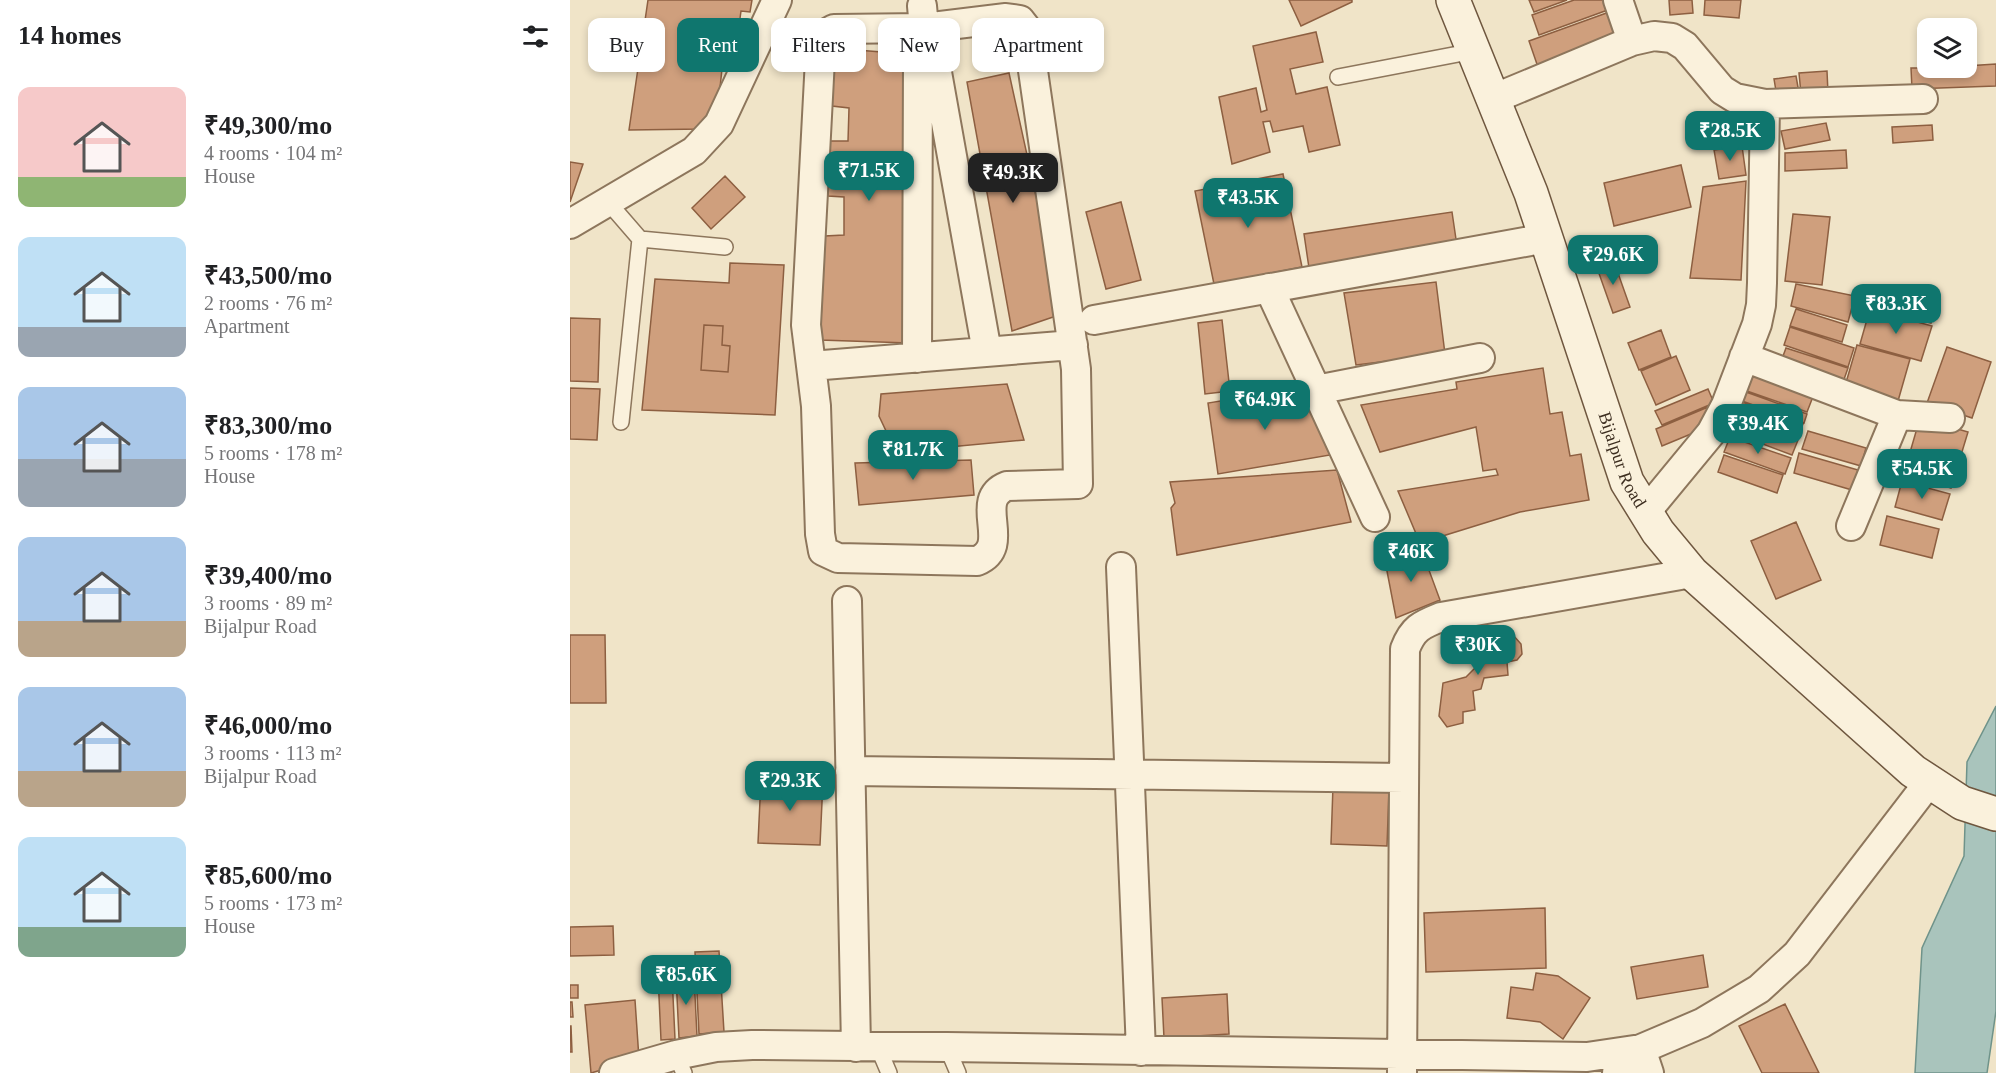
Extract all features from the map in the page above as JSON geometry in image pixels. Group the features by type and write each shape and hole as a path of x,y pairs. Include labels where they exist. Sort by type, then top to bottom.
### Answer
{"main road":[{"name":"Bijalpur Road","path":"1453,0 1546,238 1627,482 1645,513 1692,573 1913,771 1962,803 1996,814"}],"street":[{"path":"570,224 694,150 719,124 777,0"},
{"path":"1618,0 1632,41"},
{"path":"923,17 935,61 987,352"},
{"path":"917,358 918,60 923,17"},
{"path":"923,17 1020,20 1027,29 1073,345 1076,369 1078,483 1007,486 997,490 992,498 993,546 987,557 977,561 838,558 824,551 820,534 816,406 806,325 821,40 825,34 834,29 923,17"},
{"path":"1493,99 1632,41 1654,36 1672,38 1685,46 1722,90 1735,98 1766,104 1923,99"},
{"path":"1645,513 1711,433 1726,405 1756,324 1761,305 1766,104"},
{"path":"1094,320 1546,238"},
{"path":"1269,288 1375,517"},
{"path":"811,366 1073,345"},
{"path":"1744,357 1897,415 1950,418"},
{"path":"1316,390 1480,358"},
{"path":"1851,526 1897,415"},
{"path":"1120,567 1141,1051"},
{"path":"1402,1064 1405,649 1409,638 1419,626 1441,617 1692,573"},
{"path":"847,601 850,771 867,1047"},
{"path":"850,771 1404,778"},
{"path":"1617,1073 1645,1061 1759,989 1797,954 1929,782"},
{"path":"614,1073 680,1064 716,1047 947,1047 1141,1051 1402,1064 1587,1057 1645,1061"}],"lane":[{"path":"1338,77 1474,51"},
{"path":"608,202 640,239 725,247"},
{"path":"621,422 640,239"},
{"path":"867,1047 889,1073"},
{"path":"947,1047 958,1073"}],"water":[{"path":"1996,706 1996,1011 1987,1073 1915,1073 1922,948 1964,856 1967,762"}],"building":[{"path":"648,0 752,0 750,12 741,11 740,18 677,18 677,72 722,72 718,106 703,129 629,130 637,72 665,72 665,18 645,18"},
{"path":"1289,0 1352,0 1352,2 1301,26"},
{"path":"1529,0 1567,0 1534,12"},
{"path":"1574,0 1614,0 1616,7 1539,35 1532,15"},
{"path":"1669,0 1692,0 1693,13 1670,15"},
{"path":"1705,0 1741,0 1739,18 1704,15"},
{"path":"1612,11 1623,39 1539,70 1529,41"},
{"path":"1316,32 1323,62 1290,69 1296,94 1327,87 1340,145 1309,152 1303,126 1273,132 1270,121 1263,122 1270,152 1232,164 1219,97 1256,88 1261,112 1267,110 1253,46"},
{"path":"866,51 878,52 878,72 907,72 909,343 820,340 825,236 844,235 844,197 828,196 830,141 848,141 849,108 832,106 831,72 866,72"},
{"path":"1996,64 1996,86 1912,89 1911,68 1917,68 1917,78 1977,78 1977,65"},
{"path":"1827,71 1828,93 1801,94 1799,73"},
{"path":"1009,73 1062,314 1012,331 967,82"},
{"path":"1796,76 1799,93 1777,97 1774,79"},
{"path":"1826,123 1830,140 1785,149 1781,131"},
{"path":"1932,125 1933,140 1893,143 1892,127"},
{"path":"1742,146 1746,175 1719,179 1714,150"},
{"path":"1846,150 1847,168 1785,171 1785,153"},
{"path":"570,162 583,164 570,202"},
{"path":"1681,165 1691,207 1614,226 1604,183"},
{"path":"1283,174 1302,267 1214,284 1195,191"},
{"path":"725,176 745,197 711,229 692,208"},
{"path":"1746,181 1741,280 1690,278 1703,187"},
{"path":"1121,202 1141,280 1106,289 1086,212"},
{"path":"1452,212 1457,246 1309,268 1304,234"},
{"path":"1793,214 1830,217 1822,285 1785,281"},
{"path":"1613,259 1630,307 1613,313 1596,265"},
{"path":"730,263 784,265 775,415 642,410 655,279 729,283"},
{"path":"1436,282 1445,354 1356,365 1344,293"},
{"path":"1796,284 1855,296 1848,322 1791,306"},
{"path":"1876,293 1935,309 1931,323 1872,308"},
{"path":"1796,309 1847,325 1842,342 1790,326"},
{"path":"1870,309 1932,326 1921,361 1860,344"},
{"path":"570,318 600,319 598,382 570,381"},
{"path":"1222,320 1230,391 1205,394 1198,323"},
{"path":"704,325 723,326 722,345 730,346 728,372 701,370"},
{"path":"1790,327 1854,348 1848,367 1784,345"},
{"path":"1661,330 1671,357 1639,370 1628,343"},
{"path":"1857,345 1910,359 1898,401 1845,386"},
{"path":"1947,347 1991,362 1972,418 1927,403"},
{"path":"1786,348 1848,368 1842,385 1779,367"},
{"path":"1676,356 1690,390 1656,405 1641,371"},
{"path":"1543,368 1550,414 1562,412 1570,456 1581,454 1589,500 1520,512 1420,543 1398,491 1498,475 1496,469 1483,471 1476,427 1380,452 1361,405 1457,389 1456,382"},
{"path":"1751,371 1814,394 1807,412 1744,390"},
{"path":"1007,384 1024,440 896,452 879,416 881,394"},
{"path":"1305,387 1330,455 1218,474 1208,403"},
{"path":"570,388 600,389 597,440 570,439"},
{"path":"1708,389 1714,403 1662,425 1655,411"},
{"path":"1746,392 1807,414 1804,423 1742,401"},
{"path":"1742,402 1803,424 1799,433 1739,411"},
{"path":"1708,407 1715,424 1662,446 1656,429"},
{"path":"1739,412 1800,435 1792,455 1731,432"},
{"path":"1920,418 1968,432 1951,488 1904,473"},
{"path":"1808,431 1866,448 1861,466 1802,449"},
{"path":"1730,437 1791,458 1785,474 1724,452"},
{"path":"1799,453 1858,470 1852,490 1794,473"},
{"path":"1724,455 1783,475 1777,493 1718,472"},
{"path":"971,460 974,495 859,505 855,463"},
{"path":"1337,470 1351,522 1177,555 1171,508 1175,503 1170,482"},
{"path":"1902,481 1950,494 1942,520 1895,507"},
{"path":"1887,516 1939,529 1932,558 1880,545"},
{"path":"1796,522 1821,580 1776,599 1751,541"},
{"path":"1411,546 1413,557 1423,554 1440,600 1396,618 1386,566 1398,562 1393,552"},
{"path":"570,635 605,635 606,703 570,703"},
{"path":"1513,635 1521,644 1522,654 1517,660 1507,662 1508,675 1484,678 1481,689 1473,691 1475,710 1463,712 1463,723 1447,727 1439,716 1443,683 1466,677 1475,668 1478,636"},
{"path":"761,779 823,781 820,845 758,843"},
{"path":"1333,786 1389,789 1387,846 1331,844"},
{"path":"1545,908 1546,968 1426,972 1424,913"},
{"path":"613,926 614,955 570,956 570,927"},
{"path":"719,951 724,1032 699,1034 695,952"},
{"path":"1703,955 1708,987 1637,999 1631,967"},
{"path":"1536,973 1558,976 1590,998 1563,1039 1540,1022 1507,1018 1511,987 1533,990"},
{"path":"658,975 672,975 675,1039 661,1040"},
{"path":"694,975 697,1036 679,1038 676,976"},
{"path":"570,985 578,985 578,998 570,998"},
{"path":"1227,994 1229,1034 1164,1038 1162,998"},
{"path":"635,1000 639,1059 591,1073 585,1005"},
{"path":"570,1002 572,1002 573,1017 570,1017"},
{"path":"1785,1004 1819,1073 1762,1073 1739,1026"},
{"path":"571,1026 572,1052 570,1052"}]}
